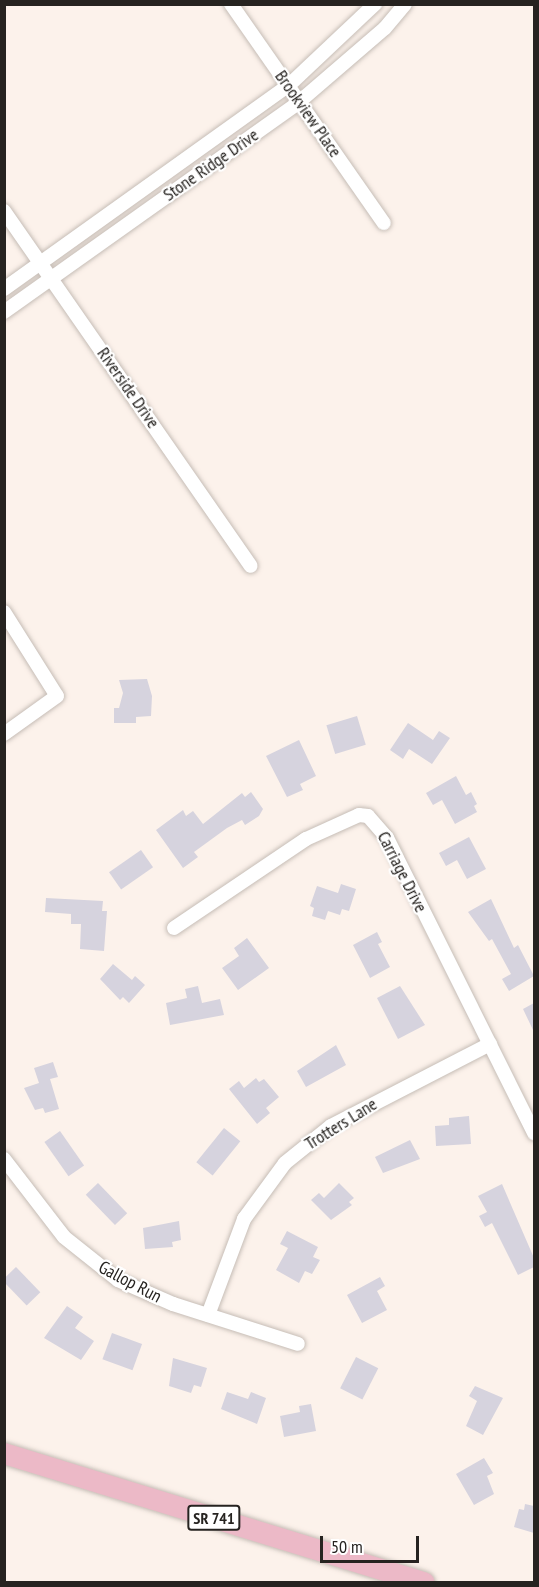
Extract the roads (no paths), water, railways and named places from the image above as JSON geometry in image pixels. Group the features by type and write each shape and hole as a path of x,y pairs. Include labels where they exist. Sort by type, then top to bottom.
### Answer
{"main road":[{"name":"SR 741","path":"4,1453 424,1582"}],"street":[{"name":"Brookview Place","path":"231,4 384,223"},
{"name":"Stone Ridge Drive","path":"4,289 288,86 375,4"},
{"name":"Stone Ridge Drive","path":"4,312 299,102 385,28 405,4"},
{"name":"Riverside Drive","path":"4,211 251,566"},
{"path":"4,612 57,696 4,734"},
{"name":"Carriage Drive","path":"174,928 306,839 359,815 368,816 387,838 534,1133"},
{"name":"Trotters Lane","path":"208,1315 244,1219 285,1163 331,1126 490,1044"},
{"name":"Gallop Run","path":"4,1159 64,1237 94,1264 145,1294 298,1344"}]}
